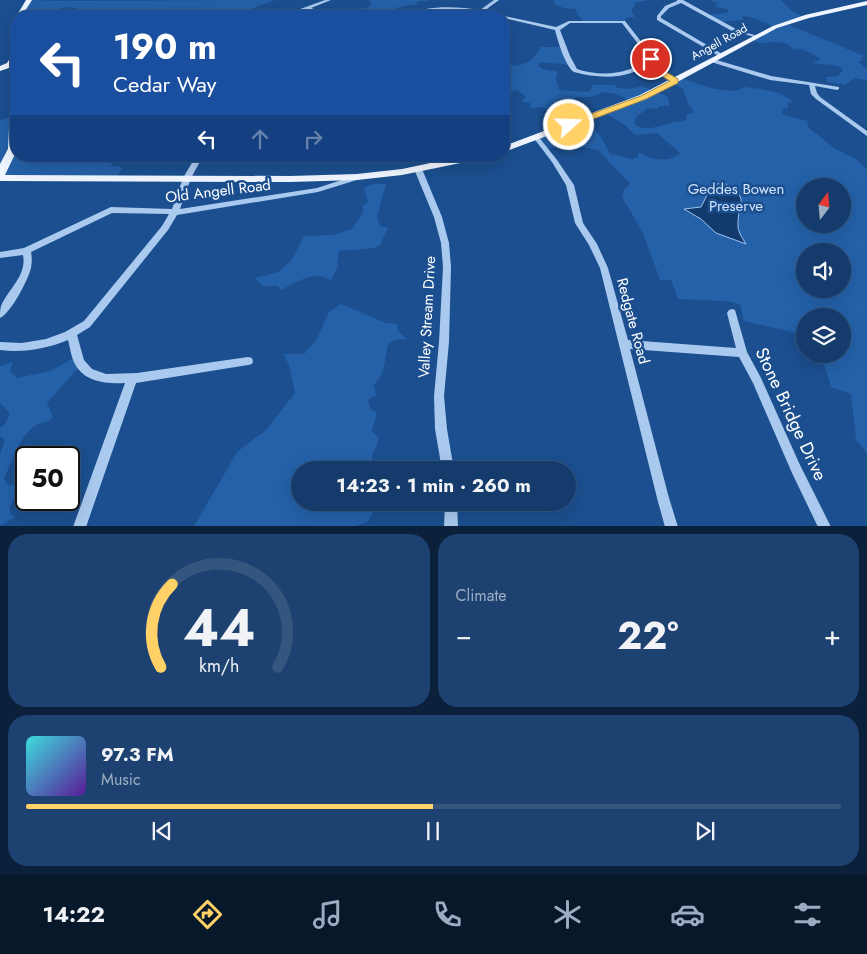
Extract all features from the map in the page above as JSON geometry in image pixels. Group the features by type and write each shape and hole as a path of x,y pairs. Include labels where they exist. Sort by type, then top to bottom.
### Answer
{"main road":[{"name":"Angell Road","path":"510,147 644,97 713,61 755,36 790,21 867,3"},
{"path":"0,174 10,155"},
{"path":"0,178 357,177 418,169 451,162"}],"street":[{"path":"302,10 329,0"},
{"path":"484,10 497,0"},
{"path":"721,55 659,18 664,9 680,1 734,30 755,36"},
{"path":"308,8 314,10"},
{"path":"430,10 450,10"},
{"path":"510,18 557,29 569,22 623,22 663,73 675,81"},
{"path":"557,29 570,65 574,70 615,75 634,71 651,59"},
{"path":"713,61 770,78 837,88"},
{"path":"811,84 814,94 818,98 867,134"},
{"name":"Redgate Road","path":"536,137 556,161 570,185 579,223 593,244 604,268 672,526"},
{"path":"0,346 38,344 72,334 87,324 158,238 178,204 187,178 196,162"},
{"name":"Valley Stream Drive","path":"418,169 438,217 446,243 444,348 439,396 441,429 446,461"},
{"name":"Old Angell Road","path":"0,255 26,252 108,211 173,212 311,191 337,185 357,177"},
{"path":"0,314 14,294 26,271 29,260 26,252"},
{"name":"Stone Bridge Drive","path":"732,313 742,353 825,526"},
{"path":"72,334 78,362 88,372 106,379 132,378 248,361"},
{"path":"623,344 742,353"},
{"path":"79,526 132,378"},
{"path":"451,511 451,526"}],"green space":[{"path":"29,0 274,0 249,10 79,10 69,7 52,10 22,10"},
{"path":"368,0 428,1 418,1 415,5 392,10 346,10 366,8 371,5"},
{"path":"552,0 649,0 634,3 635,6 631,10 635,17 626,18 625,23 584,22 576,9 563,8 554,4"},
{"path":"709,0 781,0 792,11 806,18 787,24 864,56 861,59 863,61 858,61 867,69 867,80 855,78 845,85 827,82 826,77 837,76 843,71 841,67 812,63 820,58 802,49 794,51 784,43 760,43 751,40 775,27 750,17 742,16 743,20 720,22 708,15 727,13 729,10 714,6 717,3"},
{"name":"Geddes Bowen Preserve","path":"541,47 563,47 570,65 540,62 538,66 558,72 556,78 559,90 588,92 591,90 592,85 614,85 618,88 631,89 641,86 667,96 669,106 659,106 657,109 648,108 636,117 634,124 643,128 654,128 685,121 686,115 693,113 693,109 689,106 683,89 671,83 682,78 717,89 732,91 740,90 743,87 763,89 783,95 793,102 788,103 788,108 783,109 782,113 807,121 809,128 837,150 854,158 867,169 867,453 856,440 851,394 831,387 824,363 851,363 851,308 796,308 796,333 744,321 740,304 724,301 678,299 671,280 660,280 643,233 622,197 624,190 630,184 598,150 564,143 560,146 543,149 533,140 575,123 563,113 540,107 531,108 530,103 521,101 526,97 517,90 510,91 510,66 521,65 530,60","holes":["603,92 616,94 630,101 605,113 625,125 635,135 657,133 680,153 666,159 649,157 639,152 638,157 633,159 610,154 600,136 584,121 590,118 581,112 573,101 576,97 591,97"]},
{"path":"10,118 10,162 114,162 110,167 118,166 122,168 116,179 0,177 0,120"},
{"path":"372,184 386,184 377,217 380,226 388,228 380,245 374,248 339,251 337,264 339,265 331,280 318,276 306,278 281,290 278,286 262,286 255,278 279,272 292,259 304,236 333,235 352,229 363,212 363,206 368,202 364,188"},
{"path":"341,304 386,323 397,324 398,331 407,339 394,340 388,344 383,372 374,385 376,395 370,398 368,402 371,410 377,412 372,431 379,439 372,456 372,461 291,461 291,511 373,511 369,521 356,526 194,526 237,452 266,430 295,393 289,365 283,354 304,354 316,340 329,312"},
{"path":"76,357 80,366 47,403 53,417 33,427 18,446 15,446 15,453 4,479 8,485 15,486 15,497 10,506 10,514 15,517 0,526 0,454 5,440 0,436 0,428 5,424 10,413 0,403 0,366 13,362 10,371 17,378 50,371"}],"shaded area":[{"path":"724,183 738,193 740,197 738,228 746,244 716,233 701,219 684,209 701,207 712,185"}],"route":[{"path":"569,125 644,97 675,81 663,73 651,59"}]}
